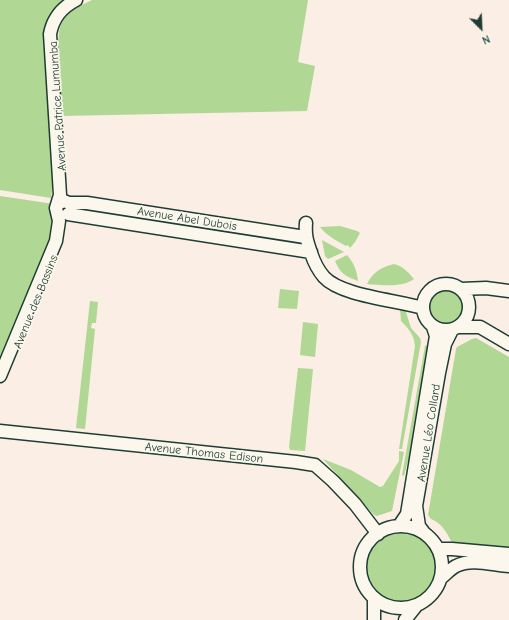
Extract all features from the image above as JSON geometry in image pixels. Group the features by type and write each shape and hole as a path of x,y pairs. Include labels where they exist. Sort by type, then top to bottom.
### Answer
{"street":[{"name":"Avenue Patrice Lumumba","path":"66,210 60,195 50,34 56,16 67,5 76,0"},
{"name":"Avenue Patrice Lumumba","path":"66,210 63,189 53,35 55,25 62,13 84,0"},
{"name":"Avenue Abel Dubois","path":"66,210 87,204 305,237"},
{"name":"Avenue Abel Dubois","path":"66,210 311,252"},
{"name":"Avenue des Bassins","path":"0,376 56,241 59,221 66,210"},
{"name":"Avenue des Bassins","path":"0,387 39,296 59,243 66,210"},
{"path":"306,223 305,237 316,266 323,276 338,287 358,293 408,303 423,308"},
{"path":"480,327 446,331 433,327 427,321 423,308 426,296 434,287 448,284 455,285 466,294 469,300 470,310 480,327 509,344"},
{"path":"461,289 486,288 509,291"},
{"path":"456,329 467,318 475,297 482,293 509,295"},
{"name":"Avenue Léo Collard","path":"399,526 407,514 436,336 433,327"},
{"name":"Avenue Léo Collard","path":"426,534 419,526 416,506 438,373 445,344 456,329"},
{"name":"Avenue Thomas Edison","path":"0,431 291,461 315,465 344,491 378,534"},
{"path":"399,526 409,527 426,534 438,549 442,558 443,568 438,587 432,595 424,602 405,609 394,608 383,604 374,598 363,583 360,565 366,547 371,540 378,534 388,529 399,526"},
{"path":"438,549 509,554"},
{"path":"441,578 450,570 462,564 476,563 509,566"},
{"path":"374,598 374,620"},
{"path":"405,620 416,606"}],"green space":[{"path":"0,0 68,0 53,15 55,169 51,198 0,190"},
{"path":"92,0 308,0 298,62 315,66 307,111 61,116 58,40 62,21 67,14"},
{"path":"0,196 54,204 49,249 0,365"},
{"path":"82,206 182,222 182,226 81,212"},
{"path":"340,226 360,233 350,248 348,245 346,246 332,238 320,227"},
{"path":"322,240 344,252 328,259 325,256"},
{"path":"347,255 355,267 358,281 344,274 339,269 335,261"},
{"path":"394,264 403,268 414,279 398,285 367,284 372,276 378,271"},
{"path":"280,289 299,291 297,309 278,308"},
{"path":"446,290 458,295 463,307 458,319 446,324 434,319 429,307 434,295"},
{"path":"90,301 98,302 96,323 92,323 91,328 95,329 85,429 76,428"},
{"path":"400,308 405,309 411,328 420,338 421,342 402,449 399,449 415,346 411,332 401,321"},
{"path":"303,322 318,324 315,357 300,355"},
{"path":"476,338 509,357 509,552 454,546 442,527 428,515 456,349 457,347"},
{"path":"431,343 414,452 408,461 404,476 402,475 425,346"},
{"path":"298,368 313,369 305,451 290,450 289,447"},
{"path":"399,451 404,452 392,511 377,516 374,515 323,459 351,470 380,487 383,486 399,461"},
{"path":"401,533 414,536 426,543 433,555 436,568 433,581 426,593 414,600 401,603 388,600 376,593 369,581 366,568 369,555 376,543 388,536"}]}
